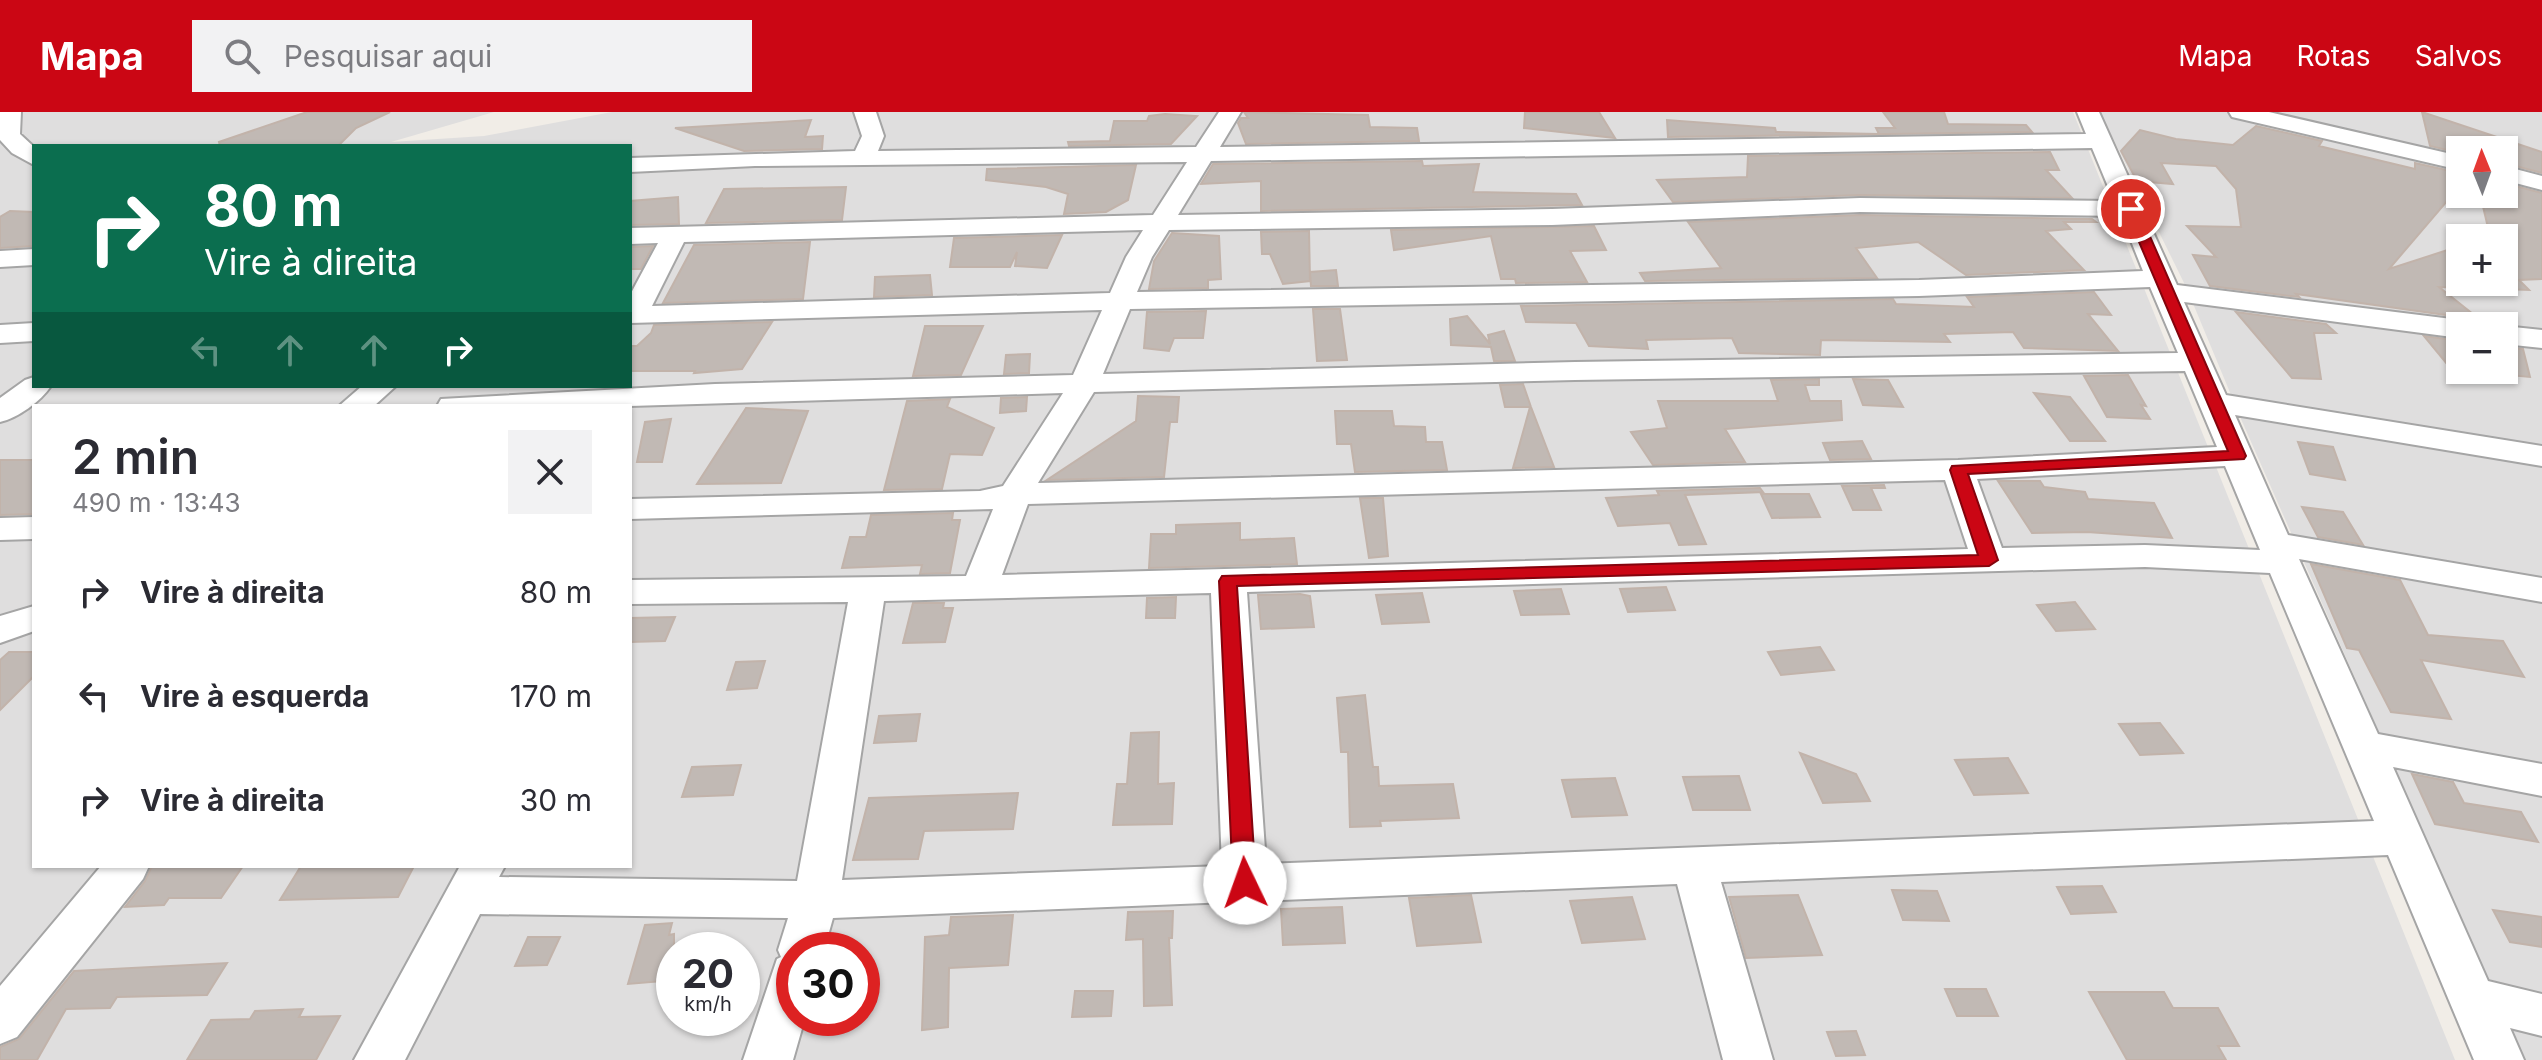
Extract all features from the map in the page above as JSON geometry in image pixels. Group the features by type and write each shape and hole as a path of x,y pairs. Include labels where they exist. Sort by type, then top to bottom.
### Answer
{"street":[{"path":"10,112 7,134 32,156"},
{"path":"864,158 873,136 865,112"},
{"path":"980,587 1015,494 1083,385 1145,247 1163,223 1230,112"},
{"path":"2240,112 2446,160"},
{"path":"632,165 864,158 1152,157 2095,127 2499,1060"},
{"path":"2518,177 2542,183"},
{"path":"632,236 1552,217 1860,205 2131,209"},
{"path":"632,313 675,235"},
{"path":"0,259 32,257"},
{"path":"632,315 1120,301 2165,285 2446,327"},
{"path":"0,334 32,332"},
{"path":"2518,336 2542,339"},
{"path":"492,404 715,393 1575,371 2199,362"},
{"path":"0,416 34,388"},
{"path":"357,404 378,388"},
{"path":"2216,403 2542,456"},
{"path":"0,416 32,418"},
{"path":"632,509 980,501 1015,494 1958,470 2238,456"},
{"path":"1958,470 1989,560"},
{"path":"0,529 32,528"},
{"path":"632,592 868,590 2277,552 2542,590"},
{"path":"1228,581 1245,883"},
{"path":"806,932 816,900 868,590"},
{"path":"0,630 32,619"},
{"path":"2361,746 2542,780"},
{"path":"379,1060 476,880 816,900 2401,837"},
{"path":"1694,866 1748,1060"},
{"path":"0,1022 125,868"},
{"path":"2472,998 2542,1015"},
{"path":"768,1060 776,1033"}],"shaded area":[{"path":"0,112 286,112 353,116 364,112 494,112 391,142 484,136 612,112 2073,112 2455,1060 0,1060"},
{"path":"2100,112 2542,112 2542,1060 2523,1060 2241,419 2187,289"}],"building":[{"path":"307,112 390,112 356,128 340,144 219,142"},
{"path":"1244,112 1368,115 1370,127 1417,128 1419,141 1246,144 1238,123 1241,118 1248,118"},
{"path":"1525,112 1599,112 1615,138 1524,128"},
{"path":"1883,112 1944,112 1948,124 2026,125 2032,132 1668,137 1667,120 1775,128 1776,132 1879,134 1876,128 1895,128"},
{"path":"2422,112 2494,136 2446,136 2446,150 2430,146"},
{"path":"1149,116 1197,116 1171,144 1069,146 1068,142 1110,141 1114,121 1147,121"},
{"path":"811,120 805,137 823,136 822,149 744,151 675,128"},
{"path":"2256,126 2322,141 2319,146 2415,169 2415,163 2446,170 2446,202 2389,269 2446,251 2446,287 2439,287 2446,296 2470,312 2446,312 2446,315 2296,294 2299,297 2210,286 2193,255 2216,257 2187,226 2241,227 2236,189 2216,166 2161,163 2173,184 2137,181 2121,151 2140,130 2176,139 2233,145"},
{"path":"2518,144 2542,152 2542,173 2518,167"},
{"path":"2050,152 2059,170 2046,170 2072,198 1860,195 1673,202 1657,180 1747,177 1748,156"},
{"path":"1422,161 1423,166 1479,164 1473,192 1576,194 1582,205 1261,211 1261,181 1201,184 1213,164"},
{"path":"1136,165 1128,200 1106,212 1064,214 1068,194 1046,187 986,180 987,169"},
{"path":"846,187 842,220 706,223 724,189"},
{"path":"2518,187 2542,193 2542,279 2519,280 2529,290 2518,290 2518,224 2487,224 2483,208 2518,208"},
{"path":"678,197 679,224 632,225 632,201"},
{"path":"10,211 32,212 32,246 0,248 0,217"},
{"path":"1860,215 2092,219 2096,222 2064,222 2071,229 2046,231 2084,270 1966,275 1918,242 1856,248 1877,278 1645,281 1640,273 1721,268 1688,222"},
{"path":"1594,226 1606,250 1570,251 1587,282 1516,283 1515,279 1501,279 1491,236 1394,250 1391,230"},
{"path":"1309,231 1310,281 1283,284 1270,254 1262,254 1261,232"},
{"path":"1172,233 1219,236 1221,279 1208,280 1208,288 1149,289 1154,261"},
{"path":"1062,235 1047,268 1015,266 1017,252 1010,267 950,267 954,238"},
{"path":"810,242 803,299 663,303 694,245"},
{"path":"653,246 641,269 632,269 632,247"},
{"path":"1336,270 1338,286 1311,286 1310,272"},
{"path":"930,275 932,295 874,297 875,277"},
{"path":"2094,292 2111,315 2088,314 2118,351 2024,348 2013,332 1944,334 1950,342 1821,340 1820,355 1739,353 1732,338 1646,340 1648,349 1589,346 1576,323 1526,322 1521,306 1893,299 1896,304 1974,307 1967,297"},
{"path":"1313,309 1340,309 1347,360 1317,361"},
{"path":"1206,311 1203,338 1174,338 1169,351 1144,348 1147,312"},
{"path":"2236,312 2326,324 2336,333 2314,333 2321,379 2292,378"},
{"path":"1467,316 1490,344 1488,335 1504,331 1515,361 1494,361 1491,347 1451,345 1450,319"},
{"path":"772,322 742,369 694,373 632,371 632,346 637,346 651,333 654,325"},
{"path":"925,326 983,326 961,375 913,376"},
{"path":"2424,336 2446,339 2446,363"},
{"path":"2518,348 2523,349 2530,377 2518,376"},
{"path":"1030,354 1029,373 1004,374 1006,355"},
{"path":"2128,375 2150,419 2107,417 2084,376"},
{"path":"1819,379 1819,385 1805,385 1810,401 1841,401 1842,420 1725,429 1745,462 1653,465 1631,432 1667,428 1658,401 1778,401 1771,380"},
{"path":"1853,379 1888,380 1903,407 1863,405"},
{"path":"1523,384 1554,467 1513,468 1530,407 1505,407 1500,385"},
{"path":"2034,393 2070,397 2105,441 2070,441"},
{"path":"1138,396 1179,397 1177,422 1170,422 1164,477 1047,480 1136,421"},
{"path":"1027,397 1026,411 1000,413 1001,398"},
{"path":"950,399 947,407 994,428 982,455 950,454 942,489 884,490 907,401"},
{"path":"746,408 808,411 781,483 697,484"},
{"path":"1335,411 1392,411 1394,426 1425,427 1426,442 1442,442 1447,470 1355,472 1351,444 1337,444"},
{"path":"671,419 662,462 637,462 645,422"},
{"path":"1862,441 1871,459 1830,460 1823,443"},
{"path":"2298,442 2333,447 2345,480 2310,474"},
{"path":"0,460 32,460 32,514 0,515"},
{"path":"1998,481 2040,481 2044,487 2085,492 2088,499 2154,503 2172,538 2087,532 2032,533"},
{"path":"1884,485 1885,488 1871,488 1881,510 1853,510 1842,486"},
{"path":"1760,488 1763,492 1685,495 1706,544 1679,545 1670,523 1618,526 1606,498 1659,495 1657,491"},
{"path":"1761,494 1809,494 1820,517 1772,518"},
{"path":"1360,498 1383,498 1388,556 1369,558"},
{"path":"2302,507 2343,512 2363,545 2318,537"},
{"path":"953,513 952,520 960,520 950,573 920,574 922,565 842,568 850,537 866,537 871,515"},
{"path":"1240,523 1240,540 1294,538 1297,564 1149,568 1151,534 1176,534 1176,525"},
{"path":"2311,564 2400,580 2428,635 2503,641 2524,677 2421,660 2451,719 2391,712 2359,650 2347,648"},
{"path":"1666,587 1675,610 1628,612 1620,589"},
{"path":"1561,589 1569,614 1521,615 1514,591"},
{"path":"1422,593 1429,622 1382,624 1376,595"},
{"path":"1258,595 1310,596 1314,627 1261,629"},
{"path":"1176,597 1175,618 1146,618 1147,598"},
{"path":"2075,602 2095,629 2056,631 2037,605"},
{"path":"913,603 944,603 943,608 953,608 945,642 903,643"},
{"path":"675,617 665,641 632,642 632,618"},
{"path":"1820,647 1834,670 1781,675 1768,652"},
{"path":"9,652 32,652 32,678 0,710 0,660"},
{"path":"765,661 757,688 727,690 736,662"},
{"path":"1365,695 1373,767 1378,767 1379,786 1453,784 1459,818 1380,821 1381,826 1350,827 1348,752 1341,752 1337,698"},
{"path":"920,714 916,741 874,743 879,716"},
{"path":"2160,723 2183,753 2140,755 2119,724"},
{"path":"1159,732 1158,784 1174,783 1172,824 1113,825 1117,784 1127,784 1131,733"},
{"path":"1800,753 1856,774 1870,801 1823,803"},
{"path":"2008,758 2028,793 1974,795 1955,760"},
{"path":"741,765 733,795 682,797 692,767"},
{"path":"2412,774 2453,782 2464,803 2521,812 2538,842 2435,824"},
{"path":"1739,776 1750,810 1693,810 1683,777"},
{"path":"1615,778 1627,815 1572,817 1562,780"},
{"path":"1018,793 1013,829 924,831 918,859 853,860 869,798"},
{"path":"151,868 242,868 221,898 169,898 164,905 125,907"},
{"path":"300,868 413,868 398,897 280,900"},
{"path":"2102,886 2116,912 2071,914 2057,887"},
{"path":"1892,890 1937,891 1949,921 1903,920"},
{"path":"1471,895 1481,942 1417,946 1409,898"},
{"path":"1798,895 1822,955 1746,958 1729,897"},
{"path":"1632,897 1645,939 1582,943 1570,901"},
{"path":"1342,907 1345,943 1283,945 1281,909"},
{"path":"2493,910 2542,917 2542,947 2510,942"},
{"path":"1173,911 1172,938 1169,938 1172,1005 1144,1006 1143,939 1126,940 1128,912"},
{"path":"1013,915 1008,965 949,968 948,1027 922,1030 925,937 949,935 951,917"},
{"path":"672,923 670,932 656,932 656,982 628,984 645,925"},
{"path":"528,937 560,937 547,965 515,966"},
{"path":"227,963 207,995 117,997 110,1008 66,1009 37,1060 0,1060 0,1047 19,1039 74,971"},
{"path":"1945,989 1986,989 1998,1016 1957,1016"},
{"path":"1075,991 1113,991 1111,1016 1072,1017"},
{"path":"2089,992 2164,992 2173,1008 2218,1008 2239,1046 2218,1046 2226,1060 2127,1060"},
{"path":"303,1009 299,1017 340,1016 316,1060 187,1060 211,1020 250,1019 255,1011"},
{"path":"1856,1031 1865,1055 1836,1056 1827,1032"}],"route":[{"path":"1245,883 1228,581 1989,560 1958,470 2238,456 2131,209"}]}
